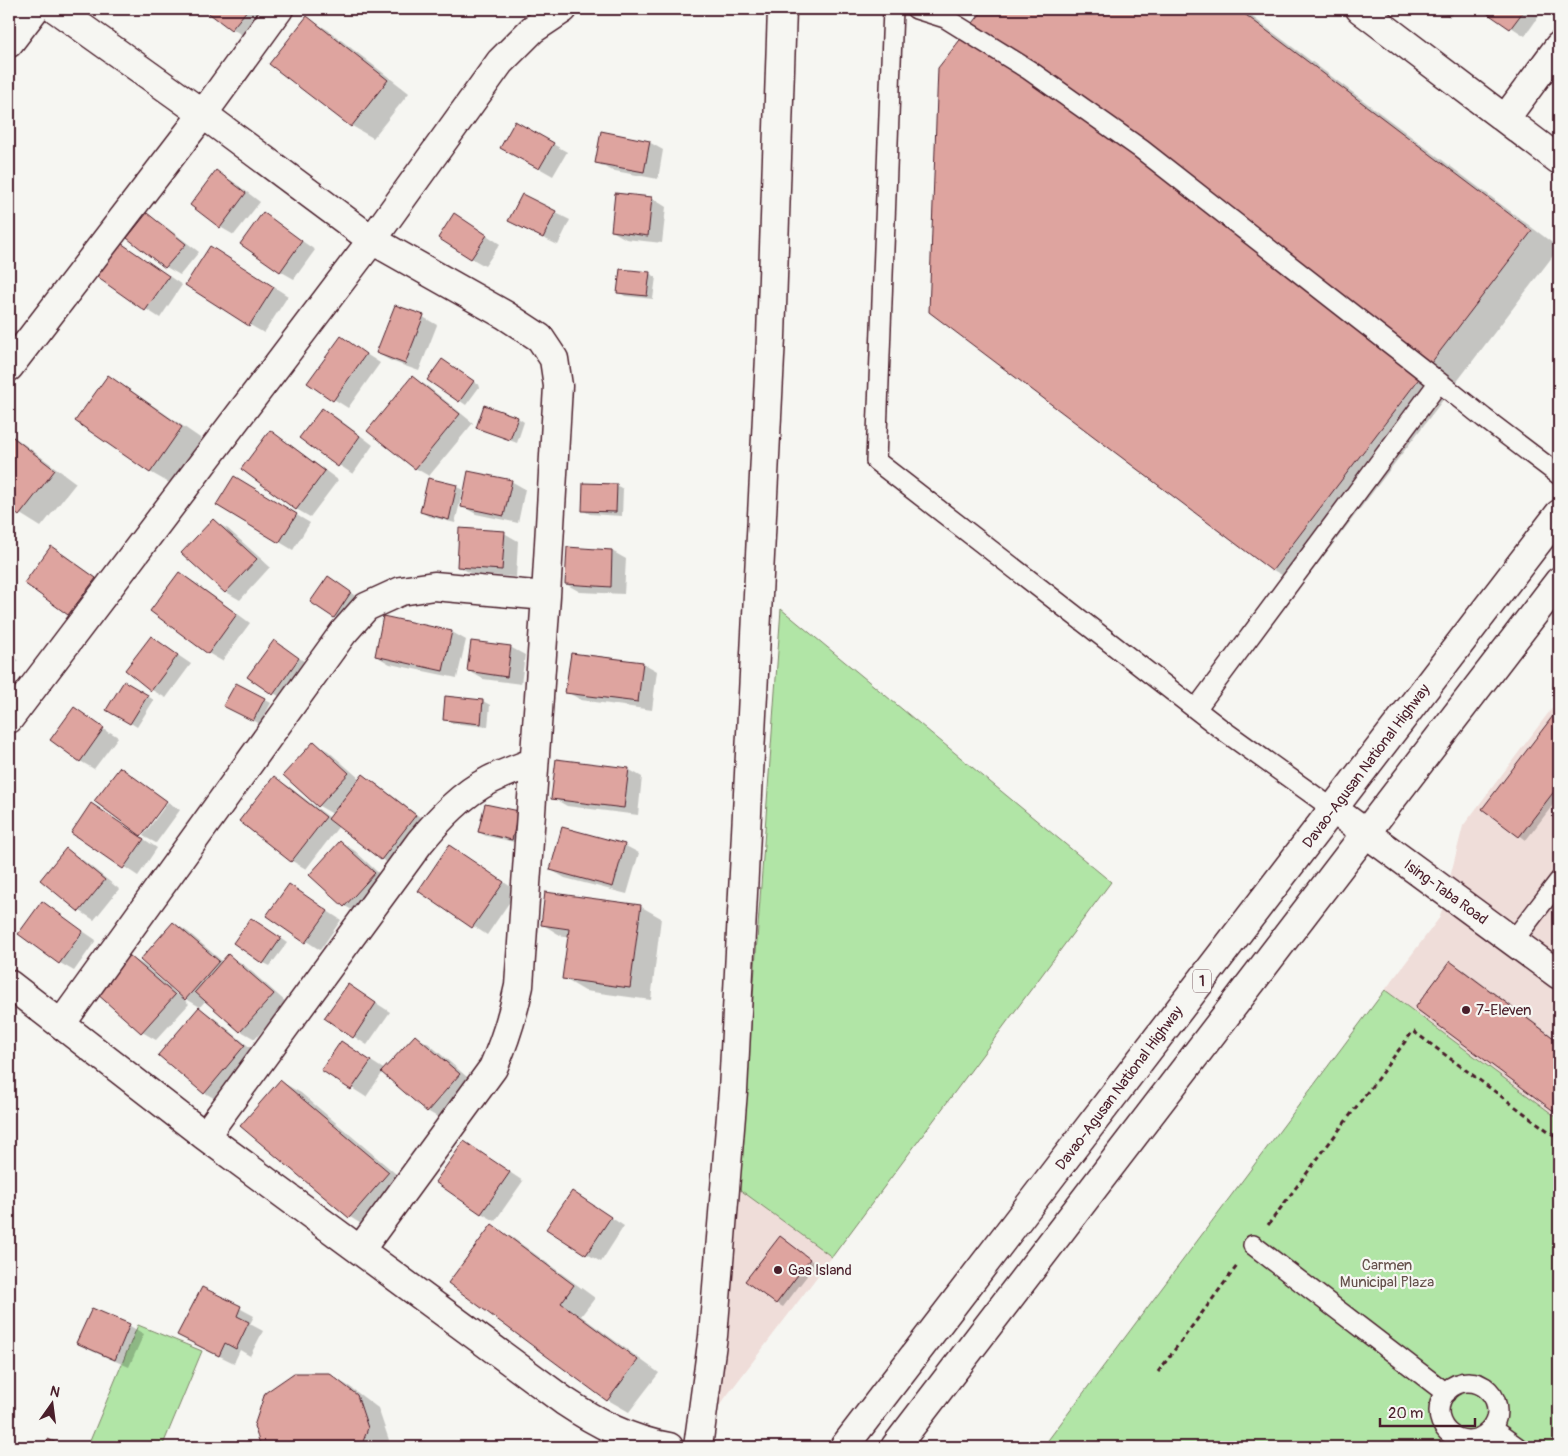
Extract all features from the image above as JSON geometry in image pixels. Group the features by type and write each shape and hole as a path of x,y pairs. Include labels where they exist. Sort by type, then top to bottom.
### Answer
{"main road":[{"path":"9,43 35,9"},
{"path":"56,9 203,114 372,240 505,315 540,338 554,359 558,386 546,596 519,986 505,1041 493,1068 360,1250"},
{"path":"9,367 203,114 279,9"},
{"path":"9,719 372,240 500,62 533,29 564,9"},
{"path":"698,1447 714,1317 734,1091 770,347 782,9"},
{"path":"1360,9 1559,160"},
{"path":"1505,118 1559,46"},
{"name":"Davao-Agusan National Highway","path":"844,1447 1559,514"},
{"path":"895,1447 1559,581"},
{"path":"61,1024 343,633 366,607 401,591 434,586 546,596"},
{"path":"205,1136 440,817 465,796 490,780 534,762"},
{"name":"Ising-Taba Road","path":"1333,810 1559,975"},
{"path":"9,984 205,1136 564,1401 594,1421 625,1435 670,1447"},
{"path":"1093,1123 1126,1148"}],"lane":[{"path":"893,9 876,461 1196,709 1333,810"},
{"path":"916,9 945,18 1028,70 1141,149 1559,475"},
{"path":"1196,709 1439,382"},
{"path":"1513,941 1559,881"},
{"path":"1253,1245 1446,1392"},
{"path":"1472,1382 1486,1388 1496,1400 1498,1410 1497,1419 1492,1429 1484,1436 1473,1440 1461,1440 1450,1434 1443,1426 1439,1414 1440,1403 1446,1392 1453,1386 1472,1382"},
{"path":"1492,1429 1517,1447"}],"path":[{"path":"1158,1372 1413,1031 1559,1140"}],"shaded area":[{"path":"1559,699 1559,1119 1385,990 1440,917 1463,826"},
{"path":"739,1189 832,1257 716,1410"}],"green space":[{"path":"781,609 1111,882 832,1257 739,1189"},
{"name":"Carmen Municipal Plaza","path":"1385,990 1559,1119 1559,1447 1043,1447"},
{"path":"138,1325 202,1351 162,1447 106,1447 90,1441"}],"building":[{"path":"207,9 248,9 231,30 206,11"},
{"path":"984,9 1238,9 1532,231 1272,571 929,312 938,68"},
{"path":"1481,9 1525,9 1510,29"},
{"path":"307,16 388,80 351,127 269,64"},
{"path":"515,121 554,143 539,169 500,148"},
{"path":"601,131 650,141 644,172 595,163"},
{"path":"216,170 246,193 220,228 190,205"},
{"path":"615,193 652,197 648,236 611,231"},
{"path":"522,194 556,211 543,238 508,221"},
{"path":"263,212 302,241 280,272 240,244"},
{"path":"147,213 186,244 165,268 127,238"},
{"path":"454,213 487,235 471,259 438,238"},
{"path":"118,241 169,276 145,311 94,275"},
{"path":"210,246 274,287 249,326 185,285"},
{"path":"620,269 650,272 647,296 617,293"},
{"path":"395,305 424,315 405,364 376,353"},
{"path":"341,336 366,354 333,401 307,383"},
{"path":"442,359 474,381 459,402 427,380"},
{"path":"108,375 182,427 150,473 75,421"},
{"path":"412,376 460,414 415,469 367,431"},
{"path":"484,405 518,417 510,440 476,428"},
{"path":"322,408 360,436 338,467 299,438"},
{"path":"270,430 325,471 296,510 241,469"},
{"path":"9,434 55,470 19,516 9,508"},
{"path":"468,471 512,480 504,516 461,507"},
{"path":"234,476 297,514 279,543 216,505"},
{"path":"428,478 457,485 449,520 420,512"},
{"path":"583,483 617,484 616,512 582,511"},
{"path":"213,519 257,559 225,593 181,553"},
{"path":"459,528 505,531 502,570 457,567"},
{"path":"51,546 96,578 68,615 24,583"},
{"path":"567,547 612,550 611,587 565,584"},
{"path":"179,572 237,614 208,654 150,611"},
{"path":"328,576 351,592 334,618 310,602"},
{"path":"383,616 452,631 443,671 375,656"},
{"path":"151,636 178,655 151,691 125,670"},
{"path":"274,640 299,658 273,695 247,677"},
{"path":"471,641 511,646 507,677 467,671"},
{"path":"571,653 643,662 638,702 565,693"},
{"path":"124,681 148,695 130,724 106,710"},
{"path":"236,683 265,698 253,721 223,706"},
{"path":"445,696 483,700 481,724 443,720"},
{"path":"74,707 104,728 80,762 50,740"},
{"path":"1559,708 1559,785 1519,837 1482,809"},
{"path":"314,741 349,773 318,807 283,775"},
{"path":"556,759 629,768 624,808 551,799"},
{"path":"120,767 167,801 141,836 94,801"},
{"path":"363,774 416,815 381,860 328,819"},
{"path":"274,776 326,817 291,862 239,821"},
{"path":"91,803 144,839 123,869 71,833"},
{"path":"485,804 519,811 512,840 478,832"},
{"path":"562,827 625,844 613,887 550,870"},
{"path":"340,841 375,873 344,907 309,875"},
{"path":"449,845 504,882 472,928 418,891"},
{"path":"66,848 105,880 79,912 40,880"},
{"path":"289,884 328,911 305,943 266,916"},
{"path":"545,892 641,905 630,988 562,979 569,929 541,925"},
{"path":"42,901 83,931 59,964 18,934"},
{"path":"251,918 281,938 263,964 233,943"},
{"path":"173,922 219,961 185,1000 140,960"},
{"path":"228,954 274,994 240,1032 195,992"},
{"path":"129,955 175,995 141,1033 96,993"},
{"path":"1450,961 1559,1042 1559,1115 1415,1008"},
{"path":"348,984 376,1003 353,1038 324,1018"},
{"path":"199,1007 245,1045 204,1094 158,1055"},
{"path":"415,1035 460,1074 427,1112 381,1072"},
{"path":"341,1041 371,1061 351,1090 321,1070"},
{"path":"280,1080 389,1172 349,1218 240,1126"},
{"path":"464,1141 510,1172 481,1214 435,1182"},
{"path":"572,1191 611,1217 586,1255 546,1229"},
{"path":"492,1224 574,1285 561,1303 638,1360 607,1401 448,1283"},
{"name":"Gas Island","path":"780,1236 810,1259 776,1304 745,1281"},
{"path":"202,1287 241,1306 237,1316 249,1322 236,1349 225,1343 219,1356 177,1335"},
{"path":"92,1308 130,1324 115,1360 76,1343"},
{"path":"294,1373 329,1373 357,1395 368,1428 361,1447 261,1447 254,1426 265,1393"},
{"path":"48,1439 65,1447 44,1447"}],"place":[{"name":"7-Eleven","path":"1466,1010"},
{"name":"Gas Island","path":"778,1270"}]}
